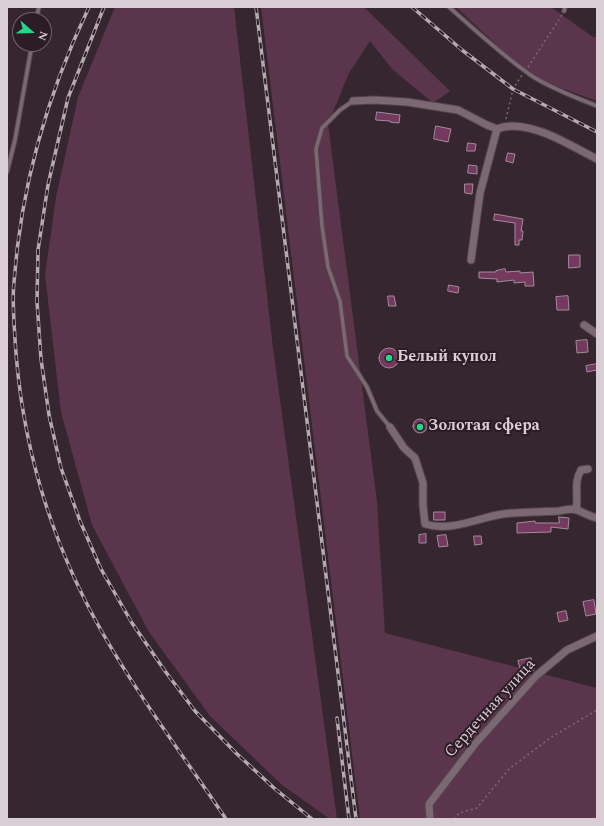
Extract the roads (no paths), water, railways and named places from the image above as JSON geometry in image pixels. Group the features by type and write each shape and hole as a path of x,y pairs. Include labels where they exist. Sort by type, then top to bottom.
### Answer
{"street":[{"path":"353,101 374,100 407,102 458,110 497,129 511,126 527,127 544,133 597,159"},
{"path":"470,260 480,193 497,129"},
{"path":"584,325 597,334"},
{"path":"390,427 404,448 416,458 423,483 425,524 435,527 446,527 505,514 576,510 597,518"},
{"path":"576,510 576,481 581,470 588,469"},
{"name":"Сердечная улица","path":"430,819 428,804 475,744 536,676 567,650 597,636"}],"lane":[{"path":"449,7 484,38 533,77 567,94 597,106"},
{"path":"7,172 15,140 31,52"},
{"path":"353,101 340,110 322,128 316,149 322,226 328,267 340,301 347,356 367,387 377,411 390,427"}],"railway":[{"path":"89,7 74,40 49,107 38,141 23,210 13,289 13,303 18,377 24,416 32,453 54,527 84,598 102,632 131,680 226,819"},
{"path":"104,7 68,98 48,185 38,250 37,302 41,359 49,415 61,468 80,521 101,569 132,623 165,671 195,711 236,753 274,788 312,819"},
{"path":"256,7 356,819"},
{"path":"412,7 462,50 513,89 597,132"},
{"path":"337,718 349,819"}],"place":[{"name":"Белый купол","path":"389,358"},
{"name":"Золотая сфера","path":"420,427"}]}
